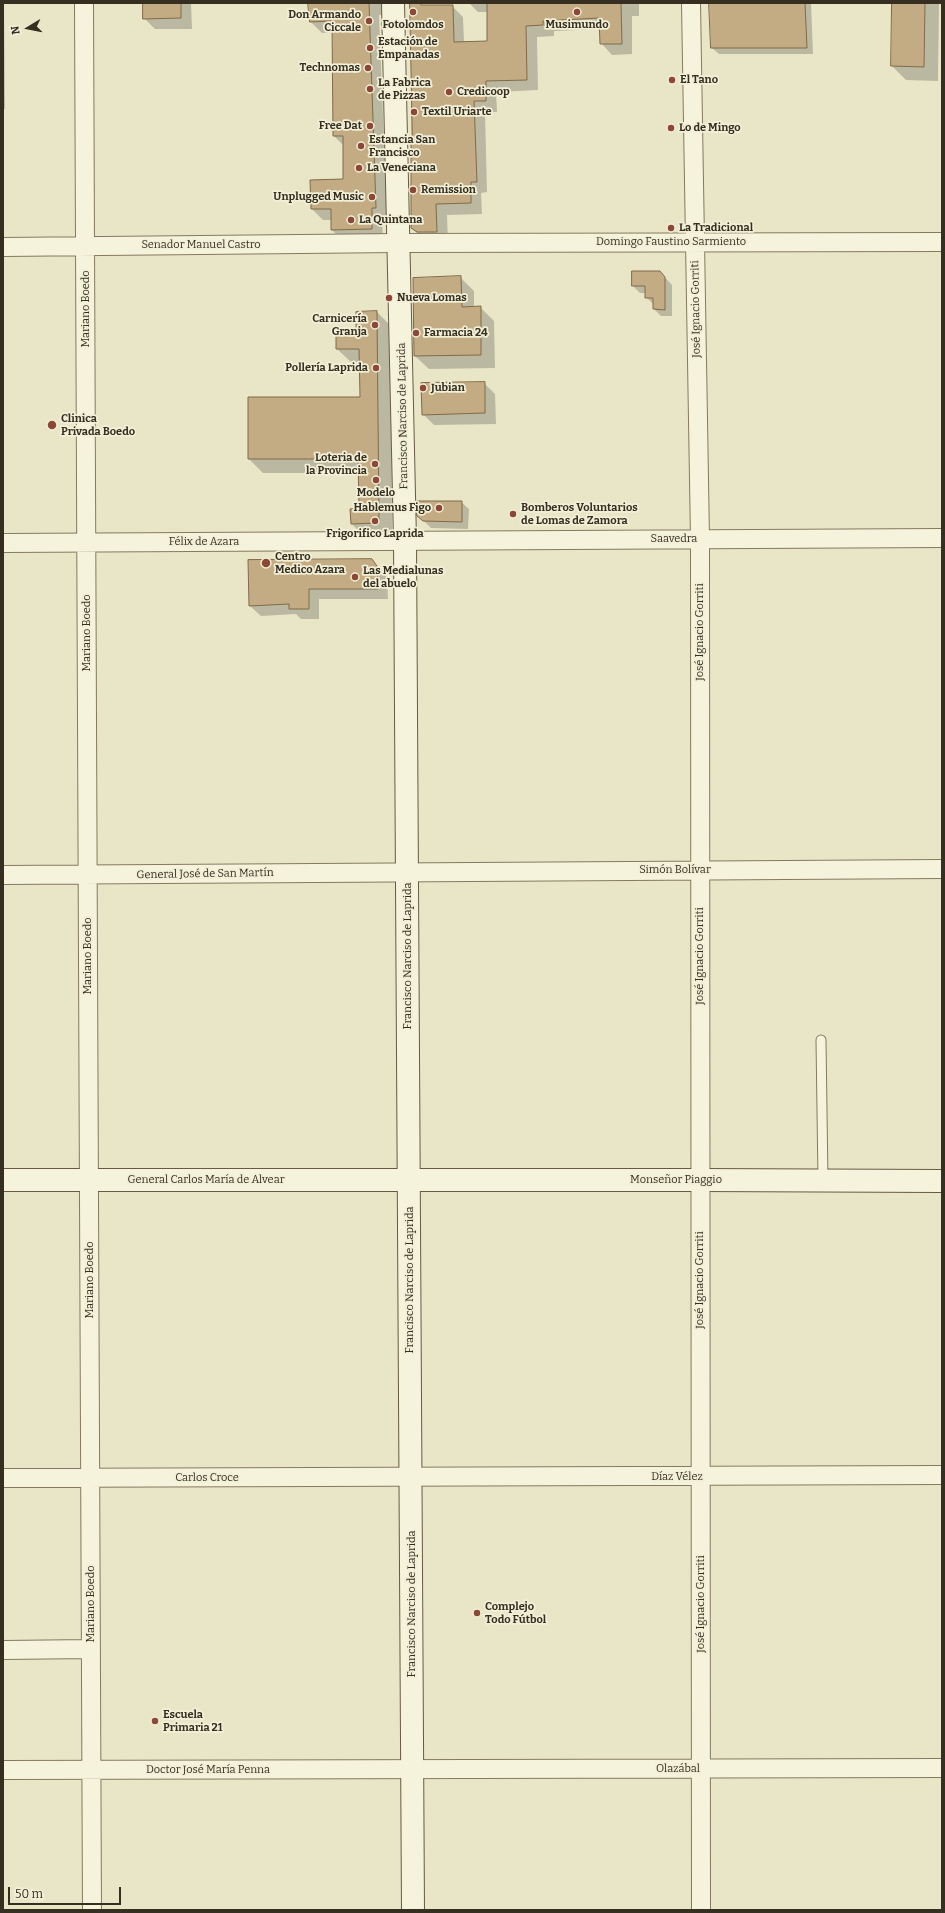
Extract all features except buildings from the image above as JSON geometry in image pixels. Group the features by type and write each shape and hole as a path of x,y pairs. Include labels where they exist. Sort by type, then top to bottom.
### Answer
{"street":[{"name":"Mariano Boedo","path":"84,3 92,1910"},
{"name":"Francisco Narciso de Laprida","path":"393,3 405,540 412,1478 413,1910"},
{"name":"José Ignacio Gorriti","path":"691,3 700,539 701,1910"},
{"name":"Domingo Faustino Sarmiento","path":"399,243 942,242"},
{"name":"Senador Manuel Castro","path":"3,248 399,243"},
{"name":"Saavedra","path":"405,540 942,538"},
{"name":"Félix de Azara","path":"3,544 405,540"},
{"name":"Simón Bolívar","path":"407,872 942,868"},
{"name":"General José de San Martín","path":"3,875 407,872"},
{"name":"General Carlos María de Alvear","path":"3,1180 410,1180"},
{"name":"Monseñor Piaggio","path":"410,1180 942,1181"},
{"name":"Díaz Vélez","path":"412,1478 942,1475"},
{"name":"Carlos Croce","path":"3,1478 412,1478"},
{"path":"3,1650 91,1649"},
{"name":"Olazábal","path":"413,1769 942,1768"},
{"name":"Doctor José María Penna","path":"3,1770 413,1769"}],"lane":[{"path":"821,1040 823,1181"}],"place":[{"name":"Fotolomdos","path":"413,12"},
{"name":"Musimundo","path":"577,12"},
{"name":"Don Armando Ciccale","path":"369,21"},
{"name":"Estación de Empanadas","path":"370,48"},
{"name":"Technomas","path":"368,68"},
{"name":"El Tano","path":"672,80"},
{"name":"La Fabrica de Pizzas","path":"370,89"},
{"name":"Credicoop","path":"449,92"},
{"name":"Textil Uriarte","path":"414,112"},
{"name":"Free Dat","path":"370,126"},
{"name":"Lo de Mingo","path":"671,128"},
{"name":"Estancia San Francisco","path":"361,146"},
{"name":"La Veneciana","path":"359,168"},
{"name":"Remission","path":"413,190"},
{"name":"Unplugged Music","path":"372,197"},
{"name":"La Quintana","path":"351,220"},
{"name":"La Tradicional","path":"671,228"},
{"name":"Nueva Lomas","path":"389,298"},
{"name":"Carnicería Granja","path":"375,325"},
{"name":"Farmacia 24","path":"416,333"},
{"name":"Pollería Laprida","path":"376,368"},
{"name":"Jubian","path":"423,388"},
{"name":"Clinica Privada Boedo","path":"52,425"},
{"name":"Loteria de la Provincia","path":"375,464"},
{"name":"Modelo","path":"376,480"},
{"name":"Hablemus Figo","path":"439,508"},
{"name":"Bomberos Voluntarios de Lomas de Zamora","path":"513,514"},
{"name":"Frigorifico Laprida","path":"375,521"},
{"name":"Centro Medico Azara","path":"266,563"},
{"name":"Las Medialunas del abuelo","path":"355,577"},
{"name":"Complejo Todo Fútbol","path":"477,1613"},
{"name":"Escuela Primaria 21","path":"155,1721"}]}
